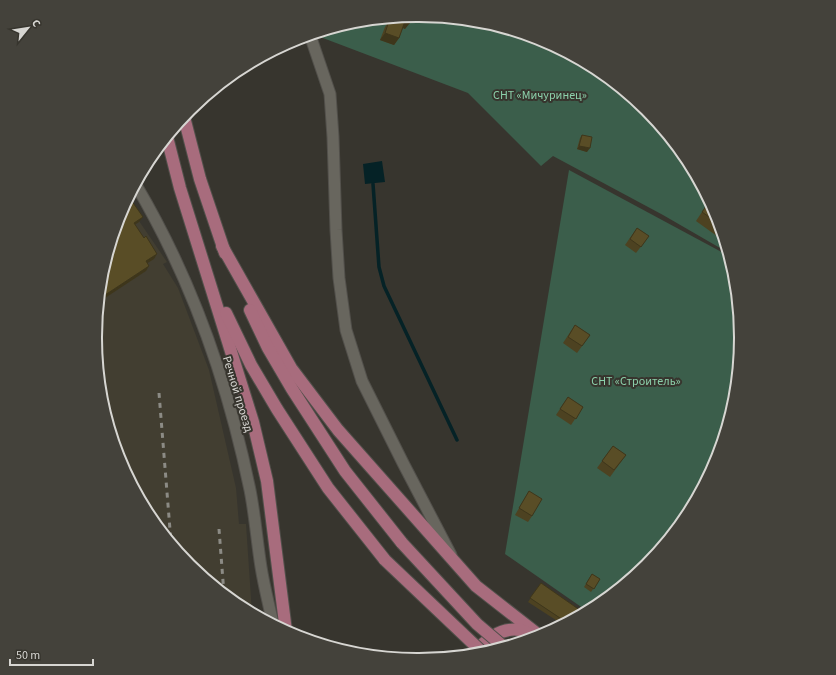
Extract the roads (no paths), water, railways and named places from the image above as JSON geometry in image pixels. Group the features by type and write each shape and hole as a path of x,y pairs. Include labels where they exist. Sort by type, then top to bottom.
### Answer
{"main road":[{"path":"186,124 200,179 229,266 268,348 292,389 345,471 402,544 477,624 499,642"},
{"path":"169,144 180,188 253,422 267,481 285,623"},
{"path":"222,246 291,368 338,430 476,586 533,631"},
{"path":"209,278 251,365 277,409 328,488 385,560 477,647"},
{"path":"479,647 499,632 519,630 528,633"}],"street":[{"path":"312,41 330,94 339,278 346,330 362,381 403,463 456,562"},
{"name":"Речной проезд","path":"139,191 160,229 206,333 233,416 250,491 262,569 272,617"}],"water":[{"path":"382,161 385,182 365,184 363,164"}],"waterway":[{"path":"373,184 379,267 384,286 457,440"}],"railway":[{"path":"159,393 170,533"},
{"path":"219,529 223,586"}],"park label":[{"name":"СНТ «Мичуринец»","path":"540,95"},
{"name":"СНТ «Строитель»","path":"636,381"}]}
